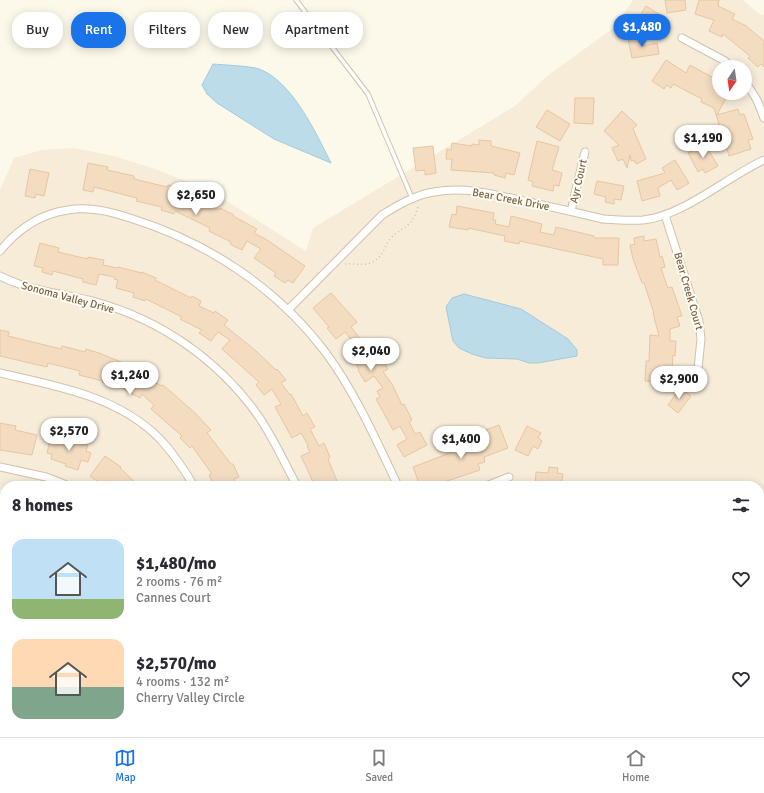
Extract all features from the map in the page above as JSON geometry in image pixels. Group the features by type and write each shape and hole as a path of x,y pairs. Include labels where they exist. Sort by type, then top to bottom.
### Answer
{"street":[{"path":"682,38 723,60"},
{"path":"752,92 757,100 764,118"},
{"name":"Ayr Court","path":"571,211 585,152"},
{"name":"Bear Creek Drive","path":"288,310 382,215 412,198 433,192 456,189 480,191 603,219 624,221 644,220 666,215 764,160"},
{"path":"0,251 21,229 43,216 68,209 95,209 156,226 211,252 239,270 271,295 288,310 326,353 350,392 395,481"},
{"name":"Bear Creek Court","path":"666,215 699,321 701,339 698,369"},
{"name":"Sonoma Valley Drive","path":"0,276 20,284 97,302 133,315 163,329 187,344 212,363 244,397 258,415 294,481"},
{"path":"0,373 75,391 91,396 113,406 137,421 159,438 179,462 191,481"},
{"path":"0,467 46,477 56,481"},
{"path":"499,481 509,477"}],"lane":[{"path":"296,0 368,94 412,198"}],"path":[{"path":"345,264 364,264 378,258 383,253 390,238 405,228 412,221 418,206"}],"shaded area":[{"path":"633,0 743,0 758,13 764,15 764,481 0,481 0,190 14,158 42,150 74,148 114,156 158,170 212,192 306,251 313,228 515,106 547,76 615,27"}],"water":[{"path":"213,64 255,68 271,75 282,85 302,109 331,163 274,139 217,103 207,94 202,85"},
{"path":"464,294 521,309 568,339 577,350 577,356 538,363 529,363 517,359 486,358 459,348 453,341 446,307 452,298"}],"building":[{"path":"665,0 685,0 686,10 667,13"},
{"path":"699,0 719,0 718,6 735,14 732,19 745,25 764,41 764,67 761,64 758,67 748,58 750,56 723,34 722,37 709,31 714,20 695,14"},
{"path":"646,6 665,18 659,28 655,26 652,32 636,22"},
{"path":"649,36 643,46 657,43 659,54 632,58 628,39"},
{"path":"666,60 686,73 690,65 712,77 712,100 725,100 717,115 738,109 740,115 744,114 753,139 748,140 751,149 729,156 714,108 701,102 702,99 673,84 671,88 667,85 664,89 652,81"},
{"path":"575,98 594,98 593,124 574,123"},
{"path":"547,110 570,124 560,141 536,127"},
{"path":"622,111 637,125 633,129 646,159 636,164 634,160 631,161 630,155 627,168 623,159 618,161 612,148 619,145 604,131"},
{"path":"479,140 491,141 491,146 520,153 514,175 506,173 505,178 494,175 494,173 451,170 452,159 446,159 447,149 451,150 452,143 472,146 472,144 479,145"},
{"path":"537,141 559,147 552,170 562,173 559,186 554,185 553,191 532,186 533,182 528,180"},
{"path":"705,144 718,166 705,173 703,169 698,172 688,153"},
{"path":"433,146 436,173 425,175 425,170 416,171 413,148"},
{"path":"675,160 689,183 677,190 671,180 658,188 660,196 642,201 637,181 665,173 662,168"},
{"path":"88,163 108,167 107,170 134,176 134,179 167,187 168,185 183,189 182,195 197,199 219,210 220,208 257,229 254,233 305,266 293,283 288,280 285,283 274,276 276,273 254,258 261,249 247,241 242,250 230,244 231,242 209,231 210,228 175,211 174,214 161,210 162,207 136,201 137,198 94,187 93,192 83,190"},
{"path":"30,169 49,173 44,196 36,194 35,198 25,196"},
{"path":"597,181 624,186 621,200 614,199 614,204 605,202 606,197 594,194"},
{"path":"457,206 494,213 493,220 496,220 495,224 509,227 511,216 542,224 540,232 554,235 556,227 594,236 594,238 619,238 618,265 603,265 603,259 520,241 519,244 504,241 505,236 468,228 468,230 449,227 452,214 456,215"},
{"path":"644,236 644,241 656,239 660,257 662,256 665,267 661,268 666,283 668,288 672,287 682,316 677,317 680,326 670,329 670,341 676,341 675,356 673,355 671,383 645,381 646,361 649,361 650,335 659,336 654,313 644,283 642,283 633,259 630,245 635,244 634,238"},
{"path":"40,243 59,248 58,252 88,259 88,257 104,260 103,265 142,272 156,278 155,280 191,298 192,296 201,301 199,306 214,313 215,311 228,320 224,325 256,351 276,370 277,369 286,380 281,383 290,395 291,394 303,416 307,413 315,427 310,429 319,446 324,443 330,457 328,459 337,481 313,481 301,456 310,452 301,433 292,438 275,407 281,404 272,389 264,395 256,385 259,382 222,349 230,340 218,332 211,341 199,333 202,330 180,319 182,317 146,299 145,301 133,297 134,293 116,288 118,280 114,279 115,277 99,274 96,285 83,282 83,279 53,271 52,275 42,272 43,268 34,266"},
{"path":"331,293 357,322 351,327 361,340 365,338 377,358 380,356 388,369 383,372 392,384 402,405 404,404 412,420 409,422 415,434 420,432 427,445 404,457 397,445 407,439 400,426 393,430 376,399 380,397 377,391 383,388 374,376 365,382 349,352 355,348 353,345 355,344 345,332 336,339 327,328 329,327 313,308"},
{"path":"0,330 9,332 8,336 61,349 62,346 85,352 86,349 126,364 125,367 162,386 163,385 195,413 211,430 207,433 231,464 233,464 239,477 234,479 235,481 212,481 209,475 212,474 192,446 190,448 180,438 182,436 151,409 154,405 142,394 140,398 116,385 115,387 102,382 103,381 79,375 80,371 48,363 47,367 0,356"},
{"path":"680,388 691,396 678,413 668,405"},
{"path":"0,423 16,426 15,430 37,435 32,455 0,450"},
{"path":"499,425 508,448 484,457 485,462 478,464 480,470 447,481 418,481 413,467 483,439 480,432"},
{"path":"527,426 541,433 538,438 542,441 538,449 533,446 528,456 515,450"},
{"path":"51,437 72,443 74,439 84,442 83,444 88,445 86,451 91,453 88,462 81,460 78,470 65,466 66,464 51,459 52,454 47,453"},
{"path":"105,456 121,467 120,468 134,481 97,481 90,476"},
{"path":"549,467 558,468 557,473 563,474 562,481 535,481 536,472 548,473"}]}
